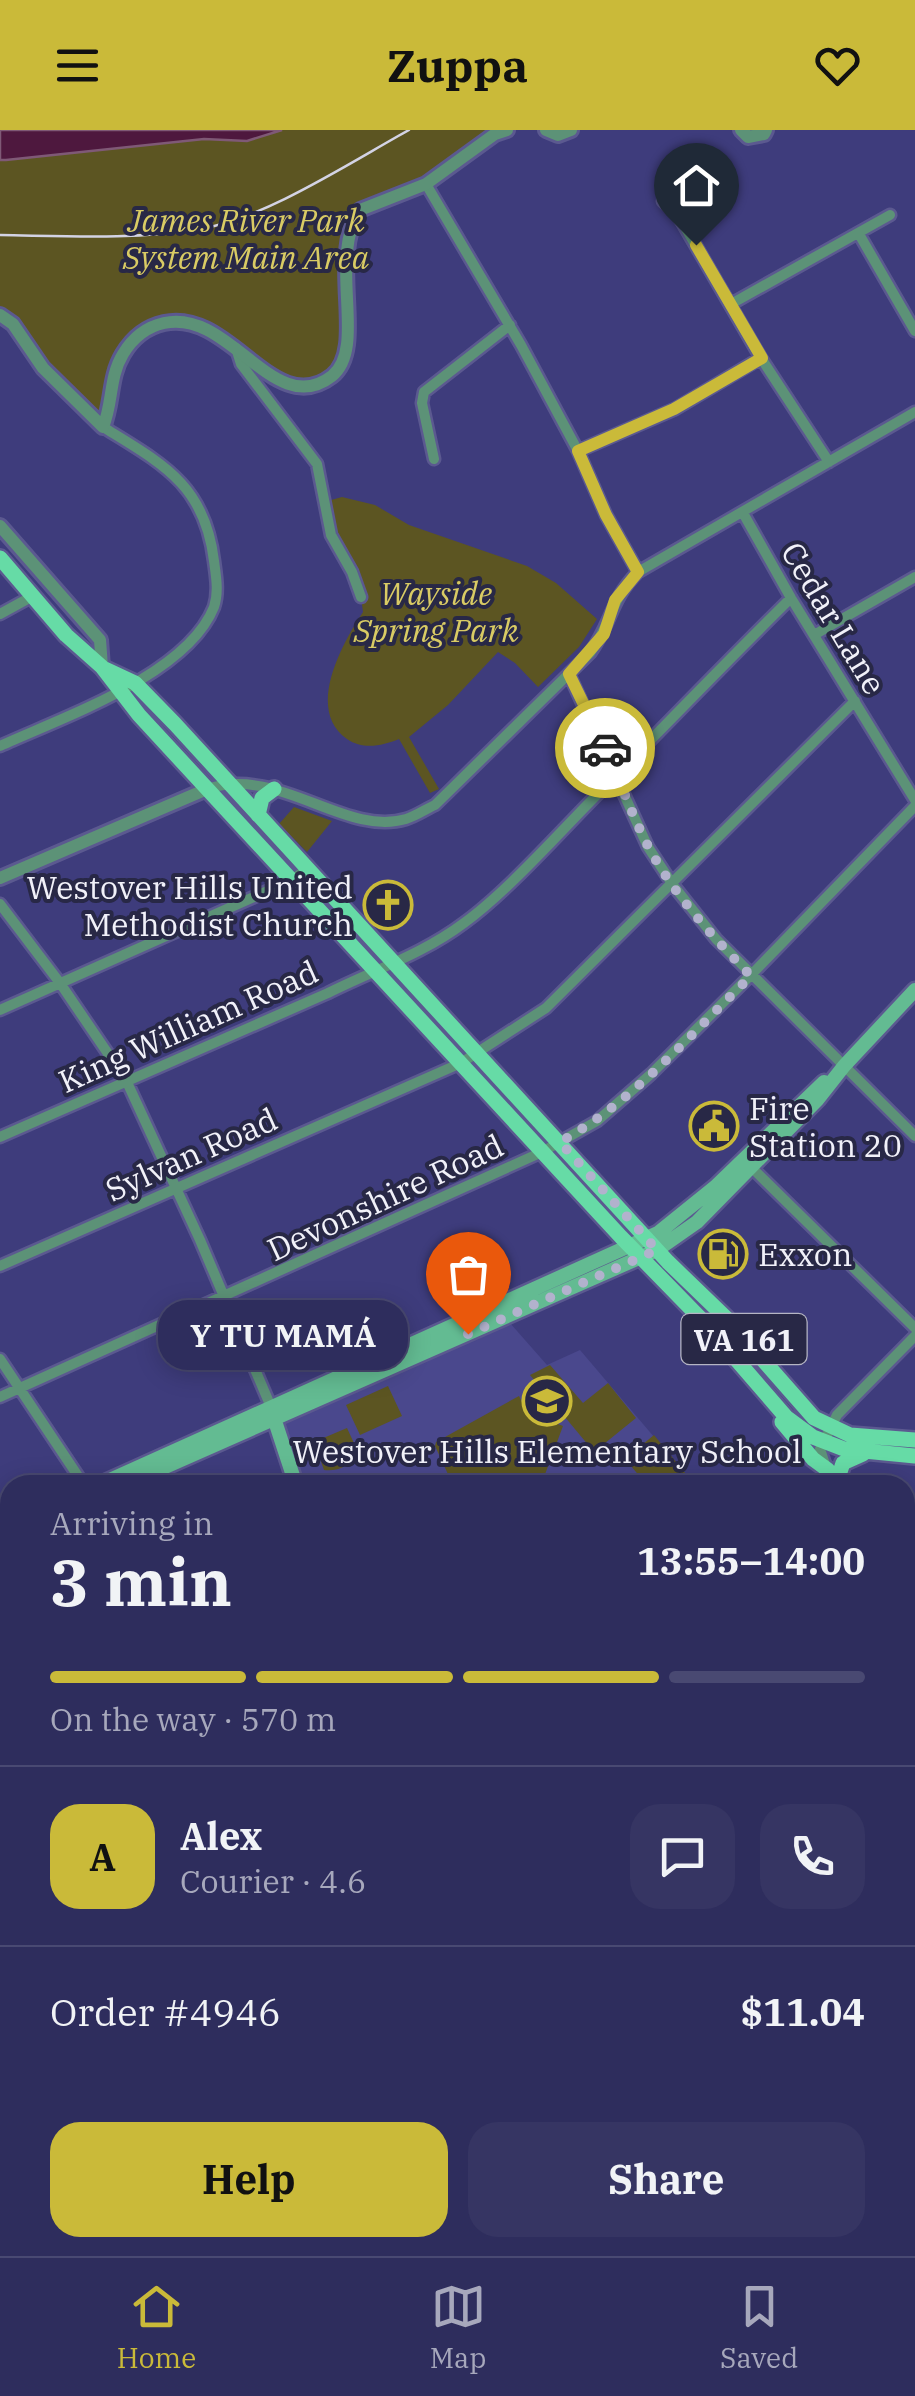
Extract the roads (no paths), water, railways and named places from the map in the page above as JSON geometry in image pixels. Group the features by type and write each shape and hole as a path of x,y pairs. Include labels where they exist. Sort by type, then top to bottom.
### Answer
{"main road":[{"name":"VA 161","path":"0,558 31,596 102,667 118,692 795,1424 866,1453 915,1456"},
{"name":"VA 161","path":"102,667 135,682 652,1244 733,1326 826,1434 915,1440"},
{"path":"258,815 262,798 274,789"},
{"path":"145,1475 686,1231 748,1163 818,1098 915,990"},
{"path":"768,1397 783,1424 830,1475"},
{"path":"124,1475 273,1414"},
{"path":"273,1414 293,1475"},
{"path":"837,1475 842,1463 866,1453"}],"street":[{"path":"103,427 110,411 116,366 126,348 157,324 183,321 204,326 274,380 292,386 313,386 330,378 345,362 350,341 344,285 353,220 366,206 426,184 495,134 507,130"},
{"path":"546,130 558,135 571,130"},
{"path":"741,130 748,137 764,134 766,130"},
{"path":"426,184 510,325 638,572"},
{"path":"663,201 678,216 829,462"},
{"path":"731,304 890,214"},
{"path":"859,234 915,330"},
{"path":"0,315 13,324 44,368 103,427 159,462 194,496 212,545 218,588 214,606 167,662 118,692 0,746"},
{"path":"434,458 422,403 424,392 510,325"},
{"path":"236,347 241,364 317,464 331,535 361,597"},
{"path":"578,451 674,409 762,358"},
{"path":"0,878 228,782 274,789 356,818 376,821 406,819 434,805 569,674 604,634 615,600 638,572 915,412"},
{"name":"Cedar Lane","path":"743,513 915,803"},
{"path":"0,526 100,640 102,667"},
{"path":"814,635 915,577"},
{"path":"0,614 31,596"},
{"name":"King William Road","path":"0,1137 376,972 466,922 791,598"},
{"path":"569,674 648,847 672,885 751,976 915,1136"},
{"name":"Sylvan Road","path":"0,1266 478,1053 546,1008 855,701"},
{"name":"Devonshire Road","path":"0,1397 542,1152 597,1121 751,976 915,803"},
{"path":"0,1010 292,880 307,869"},
{"path":"0,904 126,1080 273,1414"},
{"path":"748,1163 915,1328"},
{"path":"832,1475 820,1454 826,1434 844,1407 915,1336"},
{"path":"0,1359 77,1475"}],"railway":[{"path":"0,235 151,235 225,223 307,188 409,130"}],"place":[{"name":"Westover Hills United Methodist Church","path":"388,905"},
{"name":"Fire Station 20","path":"714,1126"},
{"name":"Exxon","path":"723,1254"},
{"name":"Y TU MAMÁ","path":"468,1334"},
{"name":"Westover Hills Elementary School","path":"547,1401"}],"park label":[{"name":"James River Park System Main Area","path":"246,238"},
{"name":"Wayside Spring Park","path":"436,612"}]}
